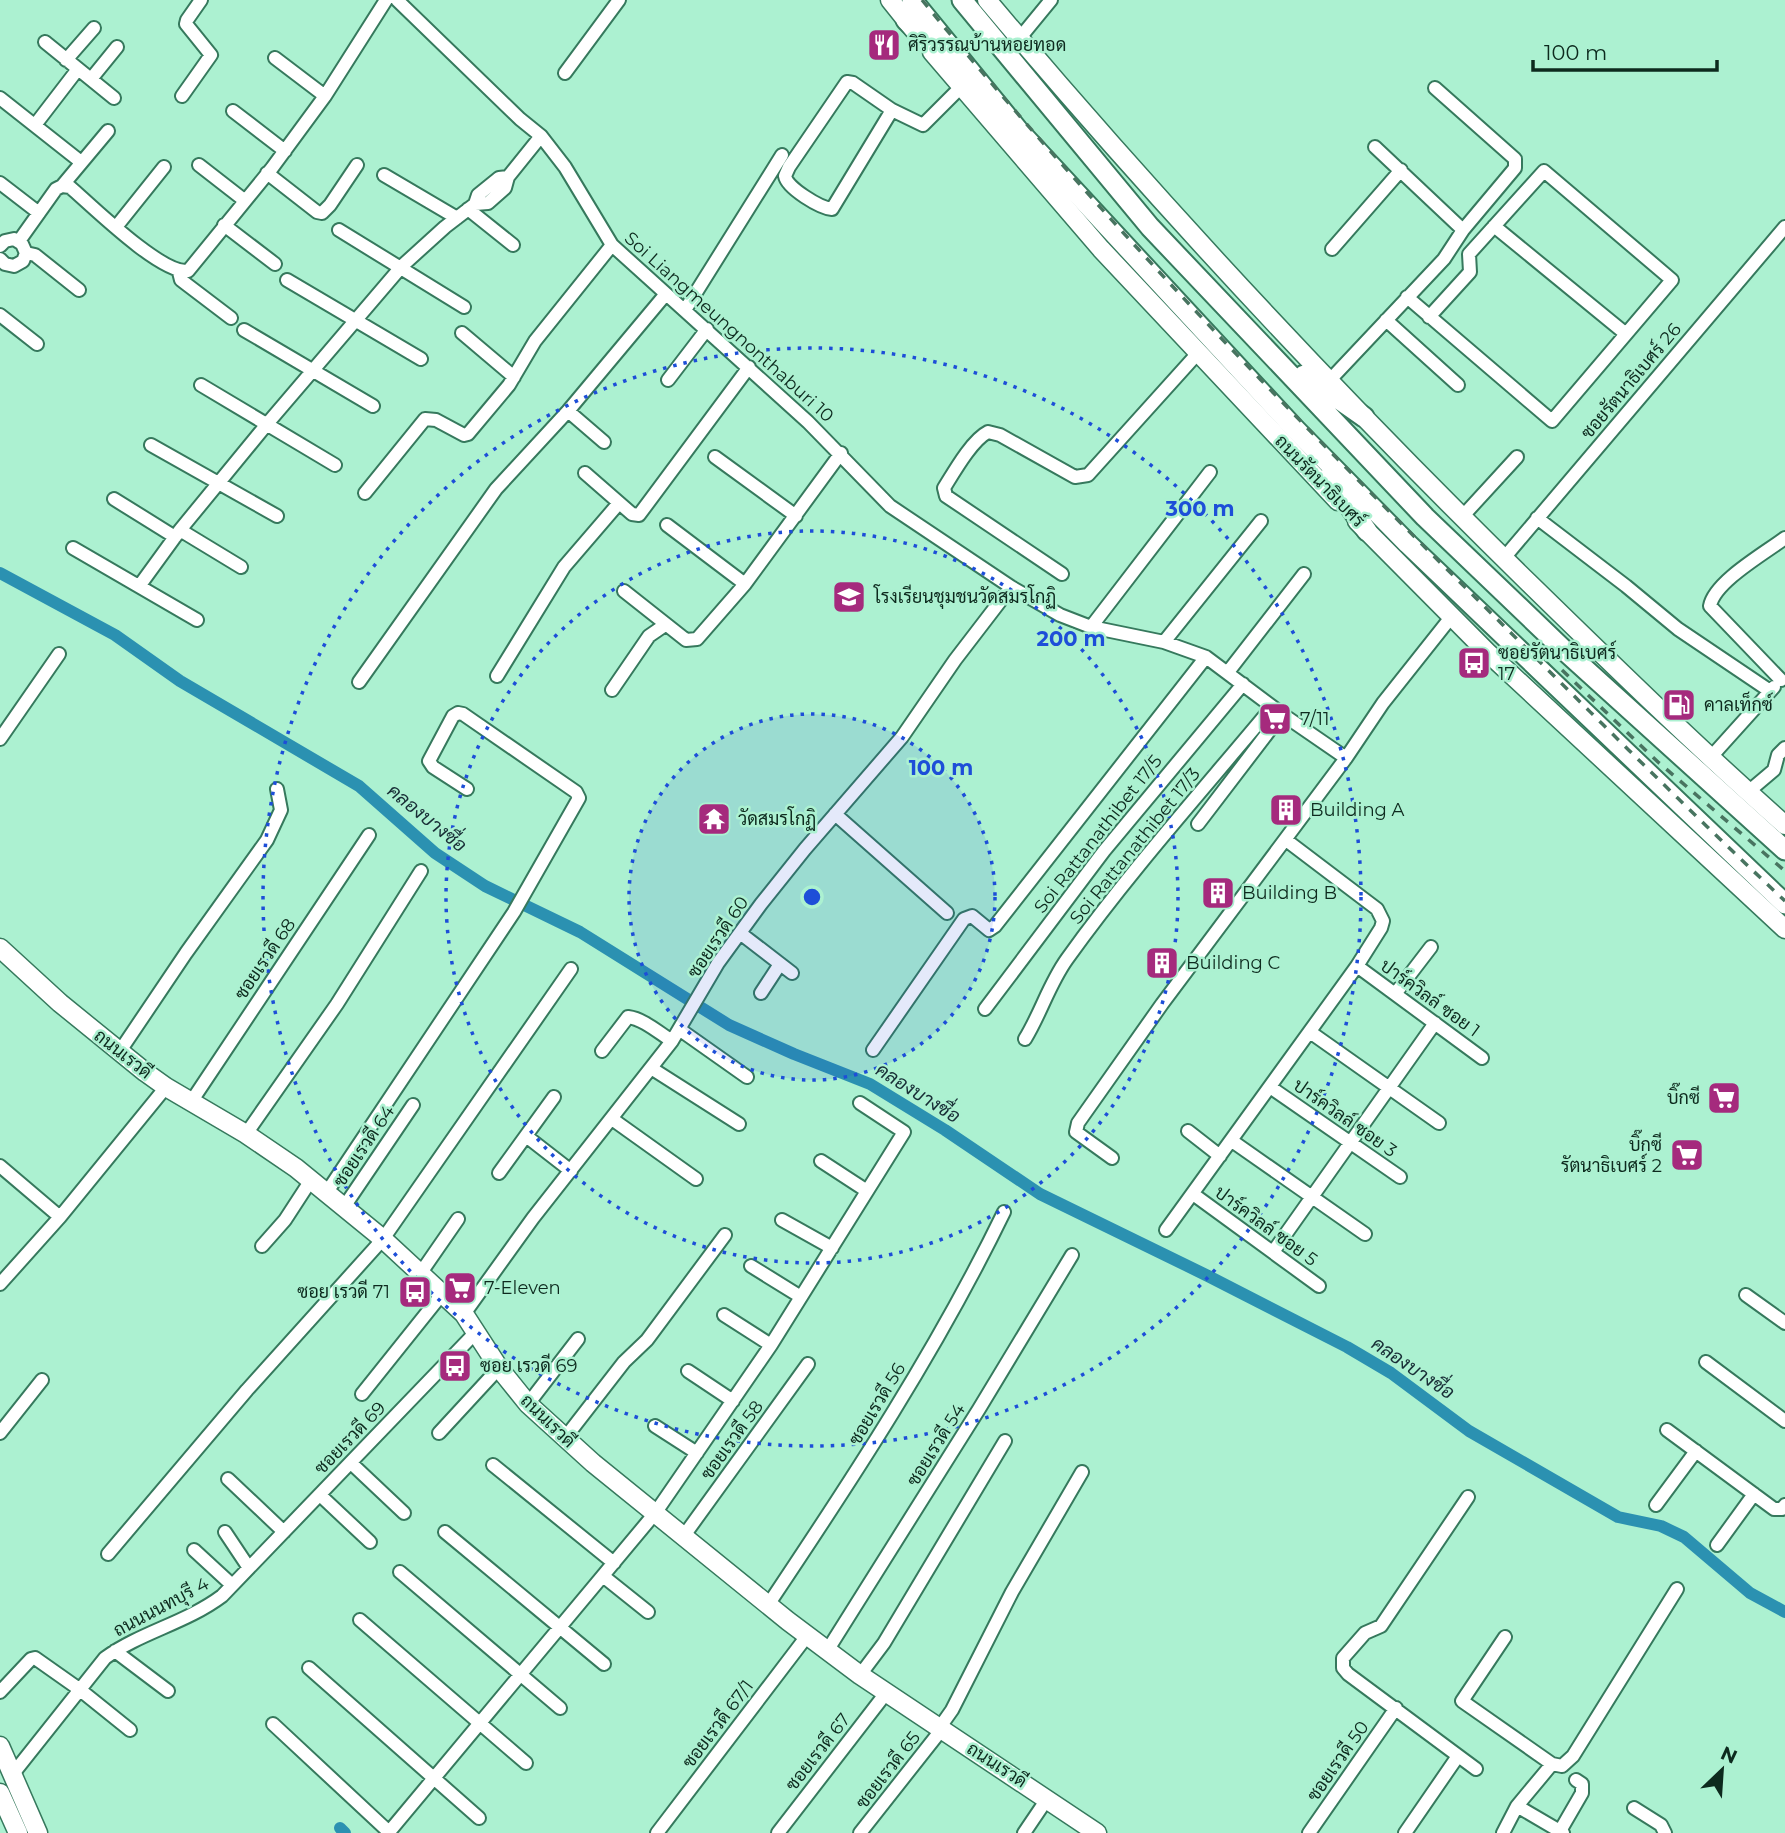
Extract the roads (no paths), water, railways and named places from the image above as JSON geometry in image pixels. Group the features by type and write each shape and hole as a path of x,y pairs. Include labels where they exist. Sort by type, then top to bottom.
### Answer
{"main road":[{"name":"ถนนรัตนาธิเบศร์","path":"890,0 1101,249 1367,531 1487,652 1785,929"},
{"name":"ถนนรัตนาธิเบศร์","path":"912,0 1018,130 1295,429 1408,544 1785,904"},
{"path":"962,0 1150,226 1425,517 1565,651 1785,850"},
{"path":"987,0 1188,231 1329,381 1504,558 1710,757 1785,825"},
{"path":"906,20 1018,130"},
{"path":"1269,350 1364,417"},
{"path":"1295,429 1367,531"},
{"name":"ถนนเรวดี","path":"1,953 166,1087 246,1135 311,1180 383,1239 464,1314 499,1368 527,1404 683,1537 860,1675 1097,1833"},
{"path":"0,1746 38,1833"},
{"path":"0,1793 18,1833"}],"street":[{"path":"182,96 211,55 186,24 201,0"},
{"path":"62,186 70,187 146,253 179,272 188,271 326,96 386,0"},
{"name":"Soi Liangmeungnonthaburi 10","path":"397,0 541,136 565,167 612,245 841,453 890,506 1011,587 1060,615 1091,627 1186,648 1206,657 1277,711 1346,758"},
{"path":"565,73 619,0"},
{"path":"1019,39 1051,0"},
{"path":"66,60 94,28"},
{"path":"44,42 114,98"},
{"path":"91,79 117,47"},
{"path":"275,58 326,96"},
{"path":"34,125 78,69"},
{"path":"892,110 832,209 825,208 787,184 785,173 847,82 853,83 919,125 923,125 961,87"},
{"path":"1329,381 1444,259 1463,230 1516,168 1515,159 1435,88"},
{"path":"0,98 81,162"},
{"path":"233,111 285,150"},
{"path":"19,241 56,189 62,186 108,131"},
{"path":"140,585 219,482 402,267 457,218 472,207 488,203 505,188 508,177 541,136"},
{"path":"1376,147 1463,230"},
{"path":"685,310 782,155"},
{"path":"199,165 244,200"},
{"path":"267,173 317,212 322,213 357,165"},
{"path":"116,227 164,167"},
{"path":"1332,249 1401,170"},
{"path":"1407,298 1429,317 1552,421 1672,280 1544,171 1469,254 1470,272 1429,317"},
{"path":"384,175 457,218"},
{"path":"0,183 39,213"},
{"path":"472,207 513,245"},
{"path":"224,225 275,264"},
{"path":"1494,226 1626,334"},
{"name":"ซอยรัตนาธิเบศร์ 26","path":"1504,558 1785,227"},
{"path":"339,230 464,307"},
{"path":"0,246 9,239 19,241 26,253 35,255 79,290"},
{"path":"365,493 425,419 436,420 464,435 468,434 514,377 535,341 612,245"},
{"path":"2,264 19,265 26,253"},
{"path":"179,272 181,280 231,318"},
{"path":"287,280 421,359"},
{"path":"359,682 496,489 568,411 665,295"},
{"path":"0,315 37,344"},
{"path":"1386,320 1458,385"},
{"path":"668,380 707,329"},
{"path":"244,330 373,406"},
{"path":"462,333 514,377"},
{"path":"1062,574 946,496 944,488 950,478 979,438 988,432 1000,435 1075,477 1088,475 1198,353"},
{"path":"585,473 632,514 639,515 749,367"},
{"path":"201,385 335,465"},
{"path":"568,411 604,442"},
{"path":"151,444 277,516"},
{"path":"624,591 686,640 694,640 745,584 841,453"},
{"path":"715,457 796,516"},
{"path":"1462,517 1517,457"},
{"path":"1091,627 1210,472"},
{"path":"114,499 241,567"},
{"path":"497,676 564,567 618,503"},
{"path":"1537,518 1678,629 1770,691"},
{"path":"1164,642 1261,521"},
{"path":"667,525 745,584"},
{"path":"1710,757 1783,677 1710,606 1712,598 1722,585 1785,538"},
{"path":"73,548 197,620"},
{"path":"1228,672 1304,575"},
{"name":"ซอยเรวดี 60","path":"464,1314 533,1217 672,1041 718,963 740,933 805,849 902,737 955,660 1011,587"},
{"path":"1112,1158 1076,1132 1078,1122 1162,1004 1346,758 1385,700 1452,616"},
{"path":"612,690 649,636 665,625"},
{"path":"0,739 59,654"},
{"path":"873,1050 964,919 972,916 989,930 995,926 1206,657"},
{"name":"Soi Rattanathibet 17/5","path":"985,1009 1104,851 1243,684"},
{"path":"1198,824 1277,711"},
{"name":"Soi Rattanathibet 17/3","path":"1025,1039 1039,1016 1046,994 1066,961 1132,875 1277,711"},
{"path":"327,1192 514,912 578,801 576,792 458,713 453,716 429,761 433,768 467,789"},
{"path":"1748,792 1779,769 1778,755 1785,748"},
{"path":"120,1051 267,840 281,810 277,789"},
{"path":"835,814 947,913"},
{"name":"ซอยเรวดี 68","path":"191,1102 369,835"},
{"path":"1166,1230 1357,966 1381,928 1383,920 1377,909 1286,840"},
{"path":"246,1135 337,1004 421,871"},
{"path":"740,933 792,973"},
{"path":"1395,995 1431,947"},
{"path":"761,993 780,964"},
{"name":"ปาร์ควิลล์ ซอย 1","path":"1357,966 1482,1058"},
{"path":"108,1555 247,1390 383,1239 571,969"},
{"path":"602,1051 628,1017 672,1041"},
{"path":"1273,1252 1435,1023"},
{"path":"679,1029 747,1077"},
{"path":"1310,1032 1439,1123"},
{"path":"651,1068 739,1124"},
{"path":"2,1277 60,1217 166,1087"},
{"name":"ปาร์ควิลล์ ซอย 3","path":"1270,1087 1400,1177"},
{"path":"499,1173 554,1097"},
{"path":"273,1724 390,1832 656,1513 771,1345 904,1132 860,1103"},
{"name":"ซอยเรวดี 64","path":"344,1207 413,1105"},
{"path":"612,1119 696,1179"},
{"path":"1188,1131 1220,1156"},
{"path":"526,1136 571,1171"},
{"path":"1232,1141 1365,1234"},
{"path":"821,1161 867,1191"},
{"path":"0,1166 60,1217"},
{"path":"262,1245 285,1220 311,1180"},
{"name":"ปาร์ควิลล์ ซอย 5","path":"1193,1194 1319,1286"},
{"name":"ซอยเรวดี 56","path":"768,1605 878,1438 969,1280 1004,1212"},
{"path":"420,1274 458,1219"},
{"path":"782,1220 832,1248"},
{"path":"565,1438 624,1362 647,1340 725,1235"},
{"name":"ซอยเรวดี 54","path":"827,1651 1072,1255"},
{"path":"751,1266 801,1297"},
{"path":"362,1394 442,1294"},
{"path":"1746,1295 1785,1324"},
{"path":"724,1315 771,1345"},
{"name":"ซอยเรวดี 69","path":"249,1569 477,1331"},
{"path":"527,1404 578,1339"},
{"path":"1706,1363 1785,1421"},
{"name":"ซอยเรวดี 58","path":"683,1537 808,1364"},
{"path":"439,1433 499,1368"},
{"path":"688,1371 733,1401"},
{"path":"0,1433 42,1380"},
{"path":"655,1426 697,1453"},
{"path":"1668,1430 1778,1510 1785,1505"},
{"path":"860,1675 884,1643 1005,1441"},
{"path":"1656,1505 1696,1451"},
{"path":"351,1462 404,1513"},
{"path":"493,1465 614,1563"},
{"name":"ซอยเรวดี 65","path":"860,1833 941,1728 1012,1592 1082,1472"},
{"path":"228,1479 284,1532"},
{"path":"1717,1545 1754,1494"},
{"path":"320,1495 370,1542"},
{"path":"1468,1497 1381,1626 1366,1633 1343,1658 1343,1668 1476,1769"},
{"path":"225,1532 249,1569"},
{"path":"445,1532 604,1664"},
{"path":"194,1549 232,1585"},
{"name":"ถนนนนทบุรี 4","path":"12,1774 101,1662 115,1651 215,1600 249,1569"},
{"path":"400,1572 560,1708"},
{"path":"603,1576 648,1612"},
{"path":"1505,1637 1462,1702 1552,1765 1562,1766 1573,1756 1677,1589"},
{"path":"360,1620 526,1763"},
{"name":"ซอยเรวดี 67/1","path":"657,1833 807,1636"},
{"path":"115,1651 168,1691"},
{"path":"0,1692 35,1658 130,1730"},
{"path":"309,1668 479,1818"},
{"name":"ซอยเรวดี 67","path":"778,1833 886,1693"},
{"name":"ซอยเรวดี 50","path":"1309,1833 1396,1709"},
{"path":"1405,1833 1458,1756"},
{"path":"1503,1833 1517,1806 1552,1765"},
{"path":"1517,1806 1561,1832 1582,1793 1583,1787 1576,1780"},
{"path":"1024,1833 1047,1799"},
{"path":"1634,1808 1661,1825 1665,1833"}],"waterway":[{"name":"คลองบางซื่อ","path":"0,573 115,635 180,681 359,786 435,853 485,886 580,932 729,1025 870,1084 945,1130 1040,1194 1347,1347 1391,1373 1469,1431 1618,1517 1661,1526 1684,1537 1750,1593 1785,1612"},
{"path":"340,1828 345,1833"}],"railway":[{"path":"922,0 1056,158 1267,386 1597,718 1785,901"},
{"path":"1562,670 1658,762 1785,871"}],"place":[{"name":"ศิริวรรณบ้านหอยทอด","path":"884,45"},
{"name":"โรงเรียนชุมชนวัดสมรโกฏิ","path":"849,597"},
{"name":"ซอยรัตนาธิเบศร์ 17","path":"1474,663"},
{"name":"คาลเท็กซ์","path":"1679,705"},
{"name":"7/11","path":"1275,719"},
{"name":"Building A","path":"1286,810"},
{"name":"วัดสมรโกฏิ","path":"714,819"},
{"name":"Building B","path":"1218,893"},
{"name":"Building C","path":"1162,963"},
{"name":"บิ๊กซี","path":"1724,1098"},
{"name":"บิ๊กซี รัตนาธิเบศร์ 2","path":"1687,1155"},
{"name":"7-Eleven","path":"460,1288"},
{"name":"ซอย เรวดี 71","path":"415,1292"},
{"name":"ซอย เรวดี 69","path":"455,1366"}]}
